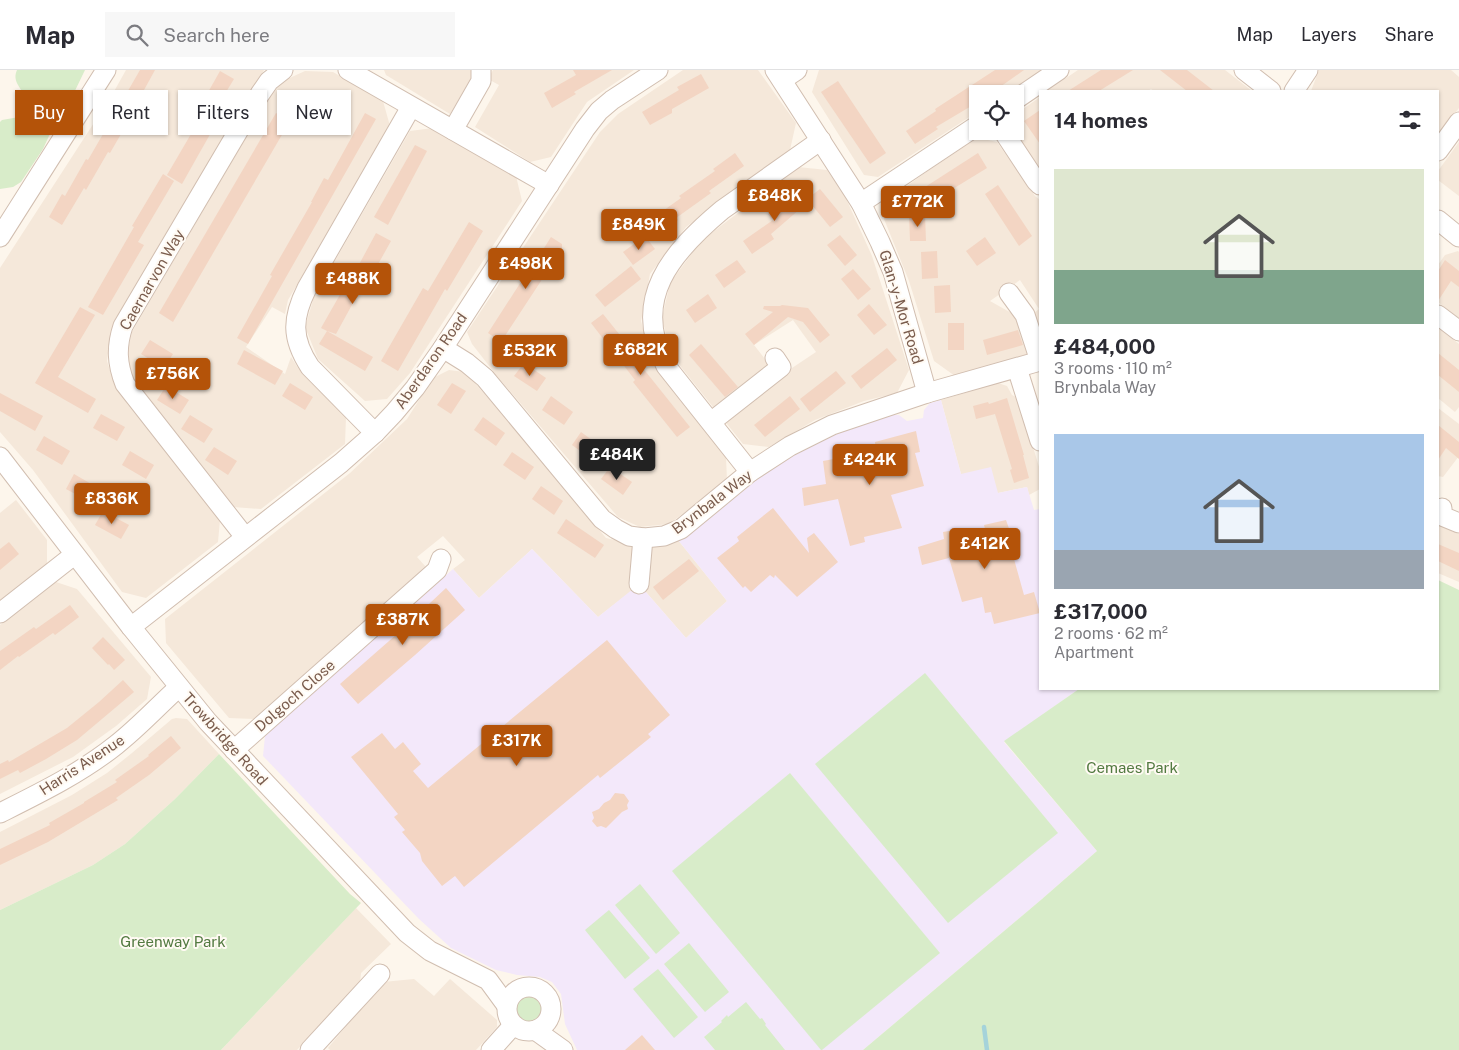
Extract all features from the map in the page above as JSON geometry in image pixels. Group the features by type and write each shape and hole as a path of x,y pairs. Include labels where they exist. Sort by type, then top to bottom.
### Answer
{"street":[{"path":"0,237 106,70"},
{"name":"Caernarvon Way","path":"245,537 126,384 120,372 119,340 123,326 260,94 269,80 283,70"},
{"path":"348,70 548,185"},
{"path":"453,130 481,81 481,70"},
{"name":"Aberdaron Road","path":"130,627 341,463 375,433 394,413 415,388 443,348 584,129 598,111 658,70"},
{"path":"1024,94 1060,70"},
{"path":"1244,70 1269,90"},
{"path":"1295,90 1308,70"},
{"name":"Glan-y-Mor Road","path":"785,73 821,140 861,203 893,272 927,393"},
{"path":"375,433 310,367 299,346 295,324 296,313 306,288 411,107"},
{"path":"1439,150 1459,122"},
{"path":"861,203 969,131"},
{"path":"750,472 666,366 656,343 653,326 655,294 660,279 680,250 707,223 722,210 821,140"},
{"path":"1010,140 1039,184"},
{"path":"1009,293 1025,315 1039,358"},
{"path":"1439,316 1459,331"},
{"name":"Brynbala Way","path":"443,348 467,363 485,378 602,519 629,536 643,538 664,536 681,529 750,472 790,446 832,425 927,393 1039,361"},
{"path":"711,422 781,367 775,358"},
{"path":"1017,368 1039,438"},
{"name":"Trowbridge Road","path":"0,457 178,687 234,750 407,933 430,951 488,980 543,991 550,1003 551,1010 549,1016 562,1040 562,1049 534,1030 528,1031 515,1026 508,1015 507,1006 488,980"},
{"path":"1442,508 1442,516 1459,523"},
{"path":"639,584 643,538"},
{"path":"0,613 74,554"},
{"name":"Dolgoch Close","path":"234,750 437,570 441,559"},
{"name":"Harris Avenue","path":"0,814 39,794 99,758 139,725 178,687"},
{"path":"311,1050 380,974"},
{"path":"507,1006 508,999 512,994 523,988"},
{"path":"534,1030 541,1027 549,1016"},
{"path":"491,1050 515,1026"}],"shaded area":[{"path":"126,70 264,70 252,90 178,90 178,135 225,135 121,311 110,336 107,361 114,383 128,405 220,520 218,542 146,598 122,592 33,470 0,432 0,268 93,124 93,135 168,135 168,90 115,90"},
{"path":"384,70 470,70 475,73 450,114 386,75"},
{"path":"493,70 634,70 587,102 551,157 530,162 475,127 499,85 488,79"},
{"path":"683,70 758,70 796,123 790,150 686,227 650,274 641,321 652,364 726,457 727,481 669,524 640,527 618,517 497,376 472,344 467,332 600,132 618,114"},
{"path":"819,70 1042,70 1020,85 969,85 969,117 878,177 864,175 812,92"},
{"path":"1078,70 1225,70 1251,90 1151,89 1048,90"},
{"path":"1319,70 1451,70 1459,77 1459,108 1439,134 1439,90 1311,90"},
{"path":"305,71 333,72 383,101 390,126 288,300 285,314 272,307 246,347 285,374 291,357 298,368 346,417 345,444 261,509 233,507 130,374 128,350 132,332 247,135 267,135 267,101 283,81"},
{"path":"1039,98 1039,168 1020,140 1024,140 1024,108"},
{"path":"433,128 516,176 522,201 410,373 387,399 365,401 318,359 305,327 314,297 410,131"},
{"path":"970,140 997,142 1039,199 1039,309 1020,280 990,301 1020,318 1031,354 955,376 934,361 909,281 884,219 892,197"},
{"path":"1459,142 1459,196 1439,181 1439,170"},
{"path":"798,167 827,170 844,194 872,256 909,370 897,393 864,401 815,420 769,447 743,444 723,419 774,380 816,352 793,320 754,345 768,363 763,375 717,412 681,367 669,347 662,318 670,283 701,241"},
{"path":"1459,252 1459,318 1439,303 1439,264 1445,255"},
{"path":"1039,309 1039,345 1030,316"},
{"path":"1439,329 1459,344 1459,407 1455,412 1439,399"},
{"path":"449,370 465,372 513,426 606,538 635,545 659,547 678,540 727,601 686,638 645,591 633,590 598,617 532,549 479,598 453,569 465,560 443,536 417,557 426,567 254,719 229,718 166,643 165,619 350,473 407,419 433,378"},
{"path":"998,383 1007,386 1012,395 1018,398 1039,467 1039,490 1029,495 1027,487 998,493 961,474 941,400"},
{"path":"941,400 961,474 991,467 998,493 1027,487 1034,510 1039,509 1039,690 1078,690 1004,742 1097,851 863,1050 577,1050 565,1024 561,994 552,982 540,977 517,975 496,970 451,948 419,919 263,756 265,736 453,569 479,598 532,549 598,617 633,589 645,591 686,638 727,601 678,540 704,523 764,474 805,448 833,435 889,415 899,415 907,421 923,418 924,410 930,403"},
{"path":"1439,409 1459,424 1459,456 1443,477 1439,476"},
{"path":"16,500 47,540 47,565 0,602 0,513"},
{"path":"1439,525 1459,534 1459,582 1439,573"},
{"path":"53,581 77,589 151,677 147,699 116,726 73,757 0,794 0,625"},
{"path":"172,719 187,719 219,754 175,799 125,844 93,865 0,910 0,832 72,795 107,773"},
{"path":"356,908 391,944 361,973 360,983 297,1050 221,1050"},
{"path":"414,979 434,996 450,979 497,1020 497,1027 476,1050 330,1050 328,1048 383,982"}],"green space":[{"path":"17,70 85,70 75,90 21,90 15,75"},
{"path":"15,118 15,135 49,135 43,149 21,182 13,187 0,189 0,122"},
{"name":"Cemaes Park","path":"1439,580 1459,590 1459,1050 863,1050 1097,851 1004,741 1078,690 1439,690"},
{"path":"925,673 1058,833 948,923 815,764"},
{"name":"Greenway Park","path":"219,754 350,894 361,903 221,1050 0,1050 0,910 93,865 125,844 175,799"},
{"path":"790,773 940,953 822,1050 672,871"},
{"path":"640,884 680,933 656,954 615,905"},
{"path":"609,910 650,958 625,979 585,930"},
{"path":"689,943 729,992 705,1012 664,964"},
{"path":"658,969 698,1017 674,1038 633,989"},
{"path":"529,995 539,999 543,1009 539,1019 529,1023 519,1019 515,1009 519,999"},
{"path":"746,1002 760,1019 762,1018 765,1025 785,1050 715,1050 704,1037 722,1022 727,1015 728,1017"}],"building":[{"path":"140,70 155,70 144,90 128,90"},
{"path":"573,70 612,70 574,92 576,94 552,108 544,93 576,75"},
{"path":"995,70 1024,70 1003,85 972,85"},
{"path":"1101,70 1133,70 1101,90 1070,90"},
{"path":"1160,70 1187,70 1213,90 1186,90"},
{"path":"220,71 234,79 227,90 209,90"},
{"path":"701,74 709,88 672,109 672,113 650,125 642,112 679,90 677,87"},
{"path":"838,81 886,153 870,164 821,92"},
{"path":"969,87 969,107 936,127 938,129 915,144 906,131 936,111 935,109"},
{"path":"1039,111 1039,143 1024,121"},
{"path":"365,113 376,119 248,344 237,338 324,178 328,180"},
{"path":"277,114 277,135 282,135 173,322 159,313 263,135 267,135 267,128"},
{"path":"102,135 120,135 110,153 108,152 86,190 84,188 62,225 49,217 62,194 65,196 86,159 88,160"},
{"path":"190,135 210,135 182,184 167,175"},
{"path":"415,145 427,151 388,225 374,217"},
{"path":"735,153 744,166 709,191 711,193 676,218 678,220 656,236 646,223 681,198 679,196 715,171 713,169"},
{"path":"978,153 987,168 930,203 922,189"},
{"path":"163,174 174,181 138,242 144,245 103,315 88,307"},
{"path":"998,185 1032,236 1019,246 985,194"},
{"path":"820,189 843,217 830,227 807,199"},
{"path":"796,190 807,203 771,234 774,239 752,254 743,241 773,220 768,214"},
{"path":"909,214 925,214 926,241 910,241"},
{"path":"469,222 483,231 447,291 445,289 398,371 381,361 423,288 428,291"},
{"path":"376,233 391,241 362,293 359,292 336,334 321,328 346,284 348,285"},
{"path":"840,235 857,255 845,266 827,245"},
{"path":"645,236 655,249 633,265 623,252"},
{"path":"551,237 562,244 562,249 501,342 488,333"},
{"path":"985,237 996,253 977,266 966,251"},
{"path":"937,251 938,278 922,279 921,252"},
{"path":"737,260 746,272 724,288 715,275"},
{"path":"1445,260 1459,271 1459,287 1451,281 1439,299 1439,269"},
{"path":"631,266 641,279 605,307 595,295"},
{"path":"853,269 871,289 858,300 841,279"},
{"path":"950,285 951,312 935,313 934,286"},
{"path":"708,294 717,308 695,323 686,310"},
{"path":"869,304 887,325 874,335 857,315"},
{"path":"782,305 808,308 830,335 820,343 803,322 788,317 754,345 745,334 773,312 763,309 764,306"},
{"path":"80,307 95,315 58,377 96,399 88,413 35,383"},
{"path":"603,314 640,360 638,362 690,427 677,437 633,382 635,380 591,323"},
{"path":"948,323 964,323 964,350 948,350"},
{"path":"1018,330 1023,345 987,355 983,340"},
{"path":"327,331 373,357 365,371 319,344"},
{"path":"150,340 173,354 164,368 141,354"},
{"path":"701,344 738,387 725,397 689,355"},
{"path":"887,348 897,360 861,389 851,376"},
{"path":"244,350 283,371 275,385 237,364"},
{"path":"1439,354 1459,370 1459,392 1439,376"},
{"path":"524,363 546,378 537,391 514,376"},
{"path":"836,371 846,383 810,412 800,399"},
{"path":"290,383 313,397 305,410 282,396"},
{"path":"452,383 466,391 451,414 437,405"},
{"path":"166,386 189,400 180,414 157,400"},
{"path":"0,393 43,416 35,431 0,411"},
{"path":"551,396 573,412 564,425 542,410"},
{"path":"790,396 800,409 765,437 754,425"},
{"path":"1007,398 1029,478 1014,483 1010,470 1012,469 995,414 976,419 973,406 988,402 989,404"},
{"path":"101,414 125,427 117,441 93,428"},
{"path":"190,415 213,429 204,443 181,429"},
{"path":"483,417 505,433 496,446 474,430"},
{"path":"1439,426 1459,442 1459,459 1446,448 1439,458"},
{"path":"916,431 920,452 915,453 924,486 891,495 902,528 864,537 865,542 850,546 838,499 804,506 802,488 826,484 823,461 876,451 875,442"},
{"path":"581,432 603,448 594,461 572,445"},
{"path":"44,436 70,451 62,465 36,450"},
{"path":"214,447 237,461 228,475 205,460"},
{"path":"130,451 154,465 146,479 122,465"},
{"path":"512,452 534,467 525,480 503,465"},
{"path":"610,467 632,482 623,495 601,479"},
{"path":"74,474 100,489 92,503 66,489"},
{"path":"541,486 563,501 554,515 532,499"},
{"path":"773,508 809,553 807,538 814,533 838,562 797,597 775,575 774,578 770,575 751,592 745,586 743,588 717,558 739,541 737,537"},
{"path":"103,511 129,525 121,539 95,525"},
{"path":"566,519 604,545 595,558 557,533"},
{"path":"1006,520 1019,557 1014,559 1024,595 1034,592 1039,613 994,624 991,612 985,613 982,597 962,602 949,558 922,565 918,547 944,539 943,532 954,530 956,535 964,533 965,536 986,533 984,525"},
{"path":"9,542 19,554 0,570 0,549"},
{"path":"1439,544 1459,553 1459,571 1439,561"},
{"path":"689,559 699,571 663,600 653,587"},
{"path":"446,588 465,610 358,704 340,684"},
{"path":"70,605 79,617 55,635 53,633 18,656 0,670 0,651"},
{"path":"103,637 125,660 114,670 92,648"},
{"path":"607,640 670,715 648,734 651,737 600,778 598,775 464,887 455,876 442,886 422,861 420,853 402,832 405,830 394,817 398,814 351,757 382,733 395,749 403,742 421,764 413,771 428,788"},
{"path":"123,680 134,692 77,740 20,773 18,770 0,779 0,764 8,760 9,762 67,728"},
{"path":"171,736 181,748 149,775 116,798 118,800 48,842 0,865 0,849 50,825 49,823 117,782 115,780 149,756"},
{"path":"615,793 624,794 629,801 628,809 622,812 606,828 597,827 592,821 594,818 592,812 610,800"},
{"path":"642,1035 655,1050 625,1050"}],"waterway":[{"path":"984,1027 987,1050"}]}
